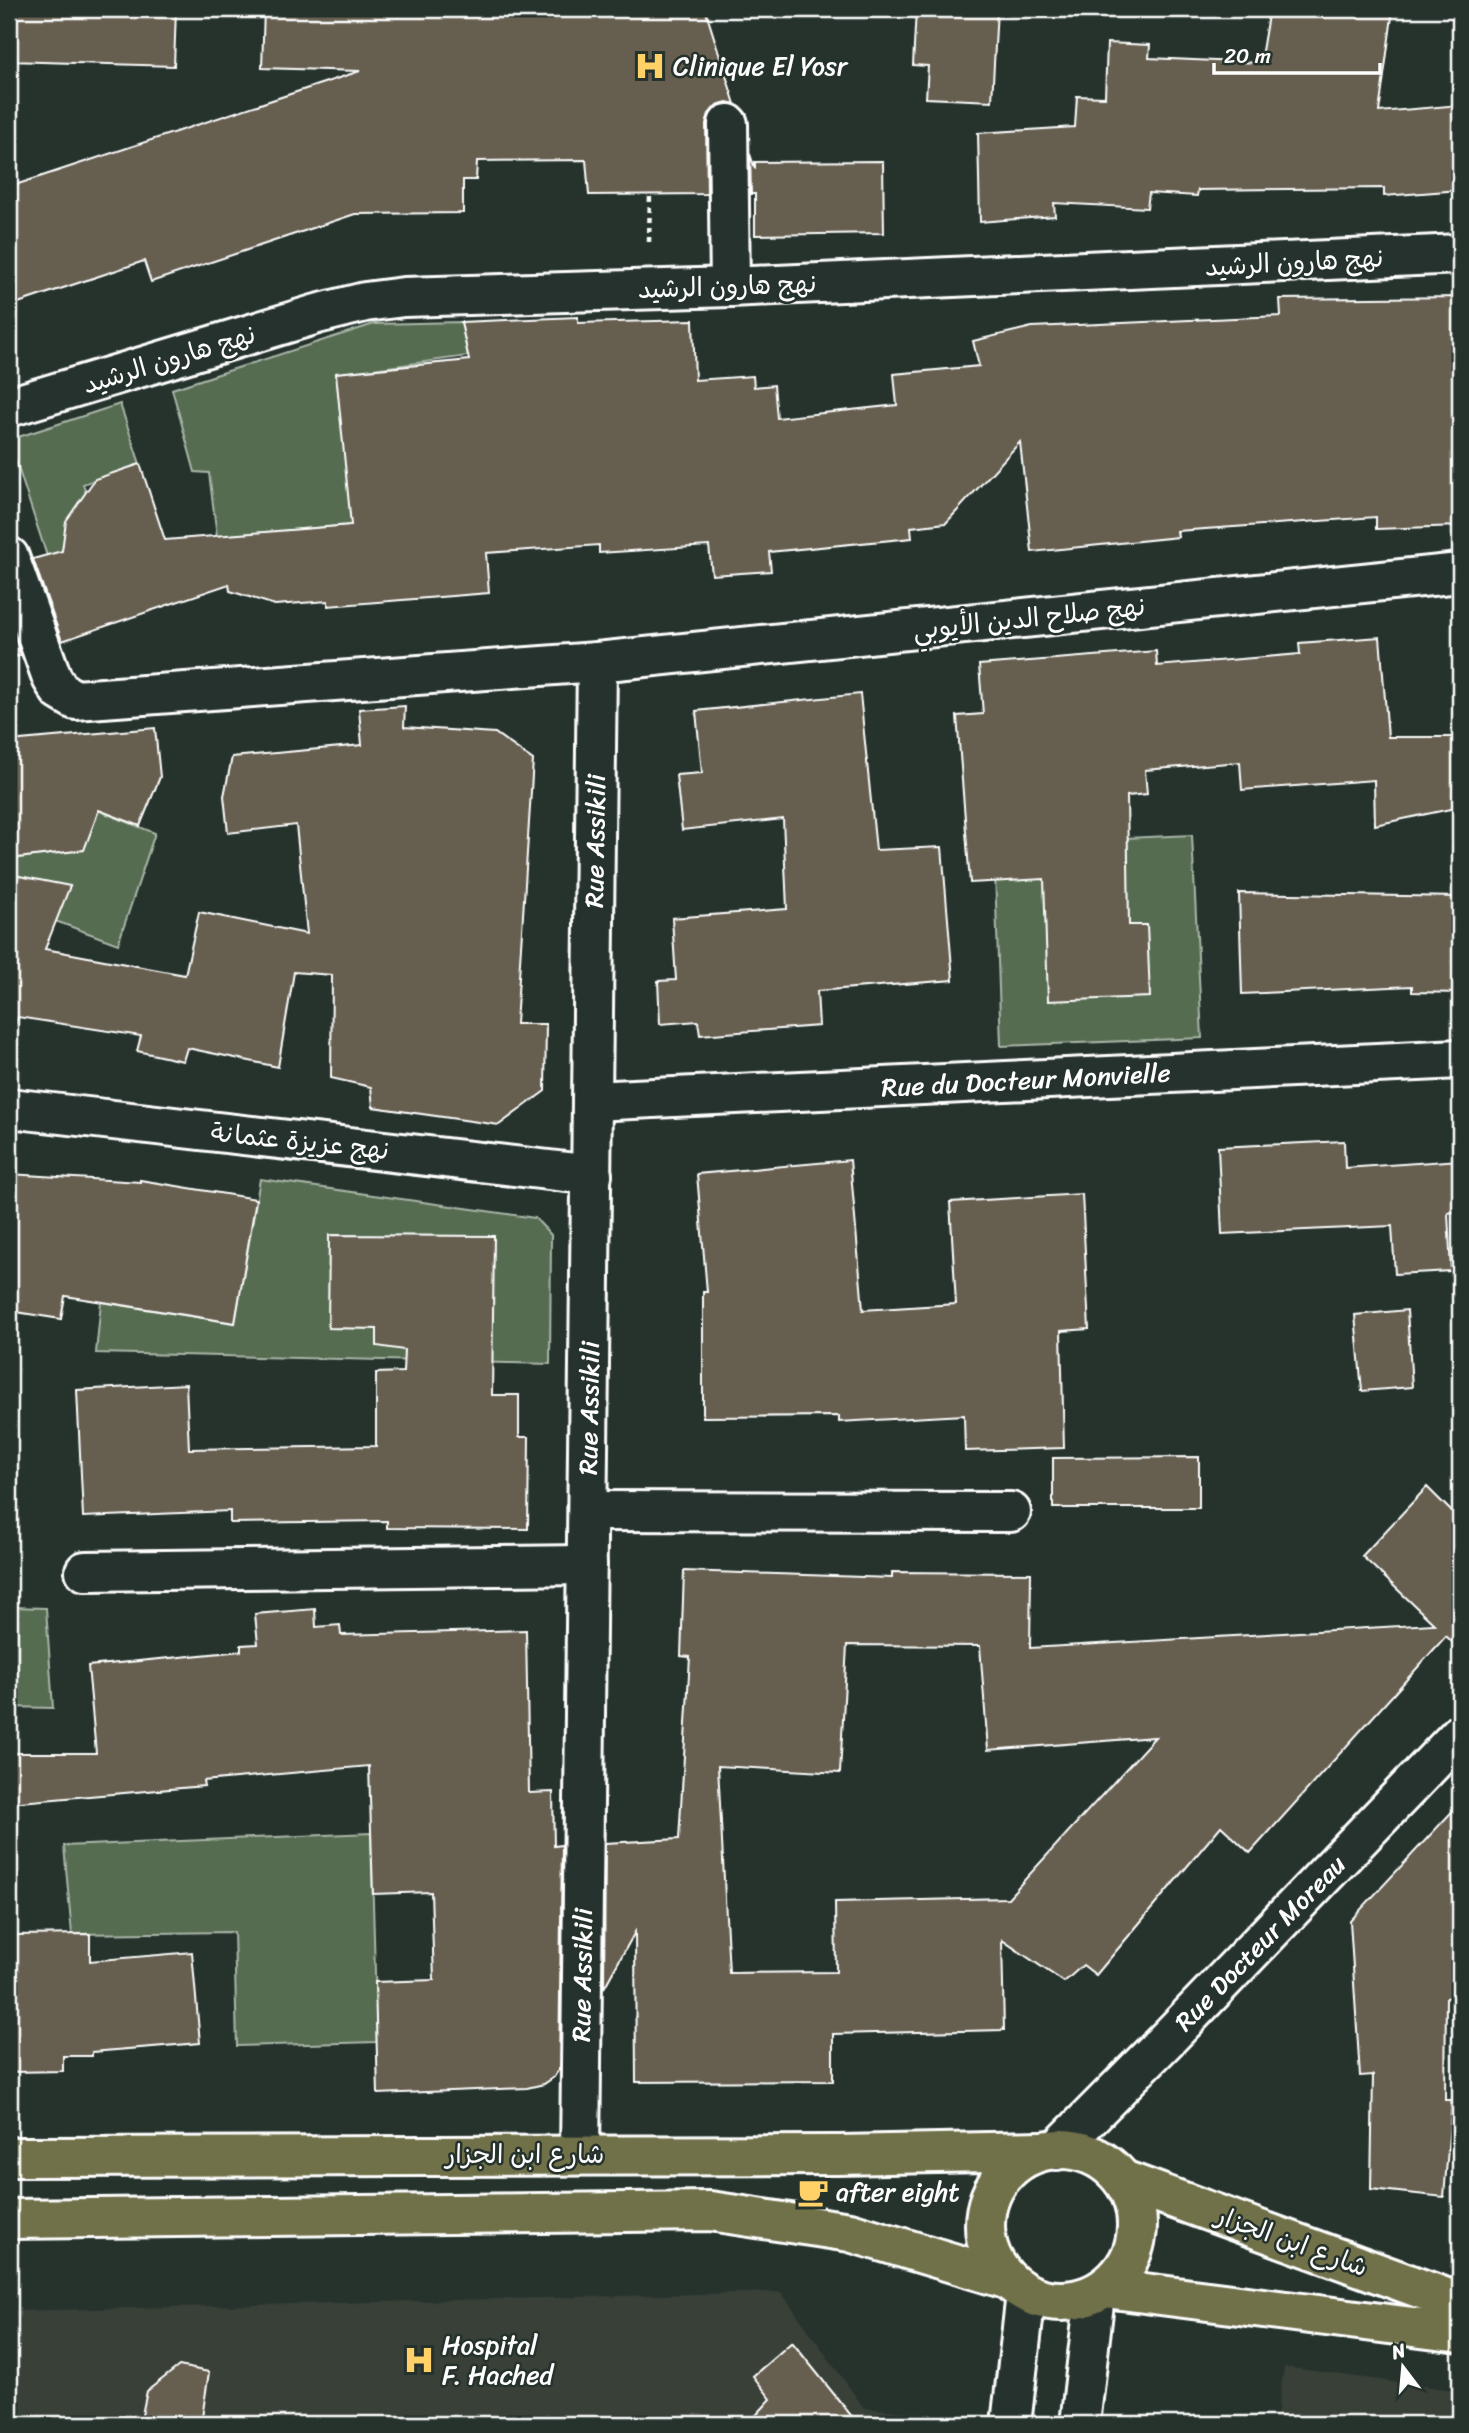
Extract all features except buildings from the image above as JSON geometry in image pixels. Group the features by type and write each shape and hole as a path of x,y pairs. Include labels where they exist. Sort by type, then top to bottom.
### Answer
{"main road":[{"path":"9,2219 710,2211 850,2232 1016,2286 1043,2300 1060,2302 1079,2300 1100,2291 1128,2263 1135,2246 1137,2211 1132,2194 1123,2179 1109,2165 1072,2149 1049,2151 1023,2159 1006,2171 995,2186 987,2205 984,2225 986,2245 994,2263 1016,2286"},
{"name":"شارع ابن الجزار","path":"9,2157 838,2155 1049,2151"},
{"name":"شارع ابن الجزار","path":"1123,2179 1460,2303"},
{"name":"شارع ابن الجزار","path":"1100,2291 1460,2333"}],"street":[{"path":"727,124 730,288"},
{"name":"نهج هارون الرشيد","path":"9,407 317,314 365,302 404,297 730,288 1460,254"},
{"name":"نهج صلاح الدين الأيوبي","path":"9,557 51,678 60,691 75,700 597,662 1460,573"},
{"name":"Rue Assikili","path":"580,2154 597,662"},
{"name":"Rue du Docteur Monvielle","path":"592,1101 1460,1059"},
{"name":"نهج عزيزة عثمانة","path":"9,1108 592,1175"},
{"path":"588,1511 1011,1512"},
{"path":"85,1571 587,1565"},
{"name":"Rue Docteur Moreau","path":"1049,2151 1460,1734"},
{"path":"1011,2424 1016,2286"},
{"path":"1080,2424 1100,2291"}],"shaded area":[{"name":"Hospital F. Hached","path":"781,2292 864,2408 1045,2424 9,2424 9,2311"},
{"path":"1284,2367 1460,2391 1460,2424 1276,2424"}],"green space":[{"path":"461,322 468,356 336,374 353,525 217,536 209,473 195,472 172,389 374,324"},
{"path":"120,404 140,464 83,484 89,503 71,549 47,556 9,440"},
{"path":"9,775 155,833 118,944 9,904"},
{"path":"1192,835 1202,1038 1001,1046 994,844"},
{"path":"260,1179 535,1218 551,1235 550,1364 96,1353 101,1302 235,1323"},
{"path":"9,1607 46,1608 53,1708 9,1707"},
{"path":"371,1833 377,2042 237,2046 234,1932 72,1934 64,1846"}],"place":[{"name":"Clinique El Yosr","path":"650,66"},
{"name":"after eight","path":"813,2192"},
{"name":"Hospital F. Hached","path":"419,2360"}]}
